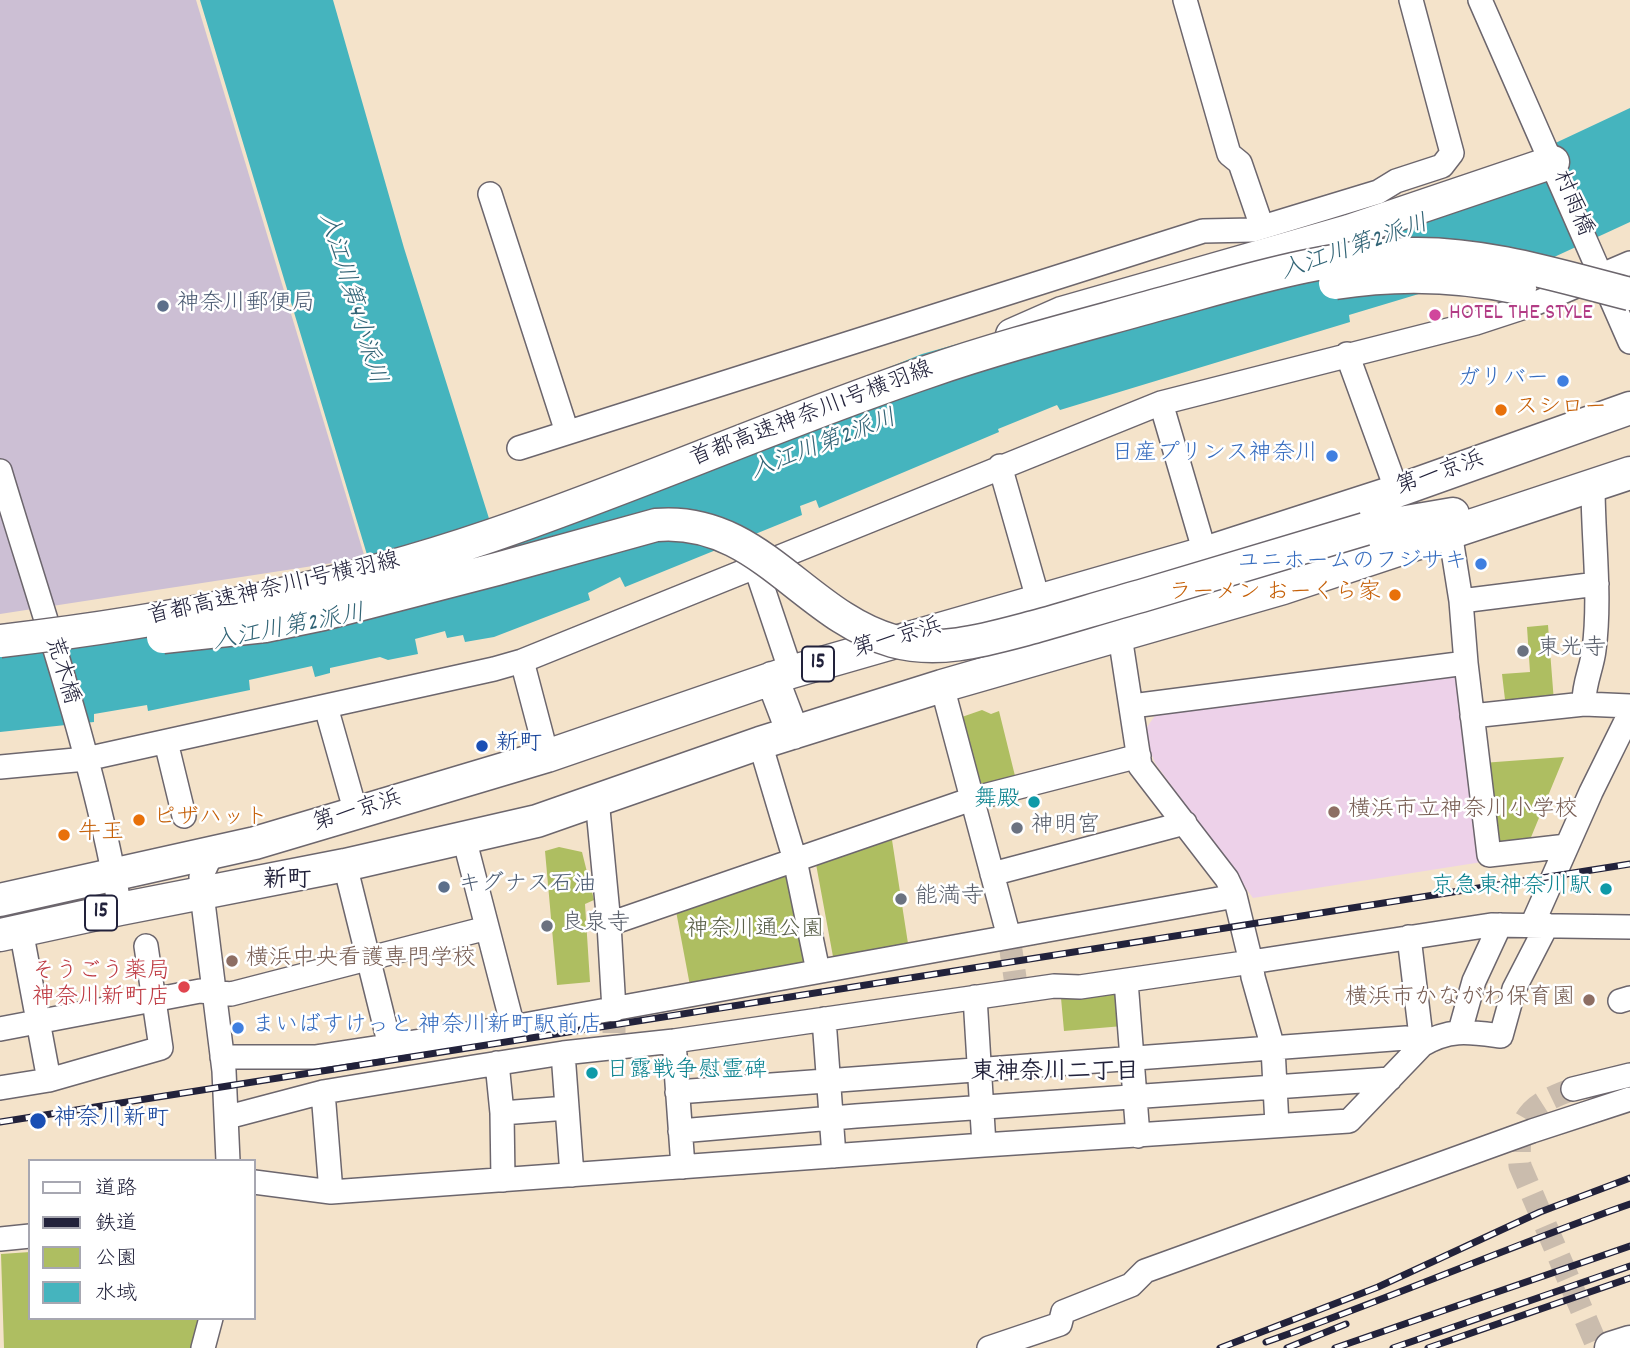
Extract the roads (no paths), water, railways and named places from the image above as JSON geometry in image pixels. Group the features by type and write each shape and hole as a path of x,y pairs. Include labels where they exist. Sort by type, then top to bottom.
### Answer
{"highway":[{"path":"928,371 1062,313 1349,231 1552,162"},
{"name":"首都高速神奈川1号横羽線","path":"0,641 160,618 255,599 405,562 487,537 644,480 928,371 1009,345 1319,264 1371,256 1415,254 1480,259 1630,294"},
{"name":"首都高速神奈川1号横羽線","path":"0,661 163,638 326,603 492,556 934,390 1014,365 1296,290 1378,278 1445,278 1515,287 1630,316"},
{"name":"第一京浜","path":"0,900 212,853 356,814 547,756 782,675 1205,553 1397,491 1630,408"},
{"name":"第一京浜","path":"10,933 345,865 537,821 760,743 942,686 1283,588 1630,473"},
{"path":"163,638 265,626 323,614 656,525 678,523 714,531 744,545 860,628 893,641 956,645 989,639 1068,617 1364,530 1562,495"},
{"name":"15","path":"782,675 793,733"},
{"path":"1611,1348 1630,1342"}],"street":[{"path":"1185,0 1229,154 1240,163 1262,227"},
{"path":"519,448 1203,231 1253,230 1378,192 1396,181 1442,166 1452,153 1411,0"},
{"name":"村雨橋","path":"1480,0 1630,342"},
{"path":"490,194 567,432"},
{"path":"0,767 86,759 522,661 1161,402 1476,323 1534,304 1630,263"},
{"path":"1348,354 1397,491"},
{"path":"1161,402 1205,553"},
{"path":"1000,466 1038,599"},
{"name":"荒木橋","path":"0,471 86,759 115,875 120,909"},
{"path":"1584,704 1583,695 1594,652 1597,584 1592,486"},
{"path":"1450,532 1461,601 1489,855 1567,846"},
{"path":"755,565 782,675"},
{"path":"1461,601 1597,584"},
{"path":"1120,636 1140,766 1227,879 1235,896 1253,977 1273,1048 1277,1125"},
{"path":"522,661 547,756"},
{"path":"1132,706 1466,663"},
{"path":"942,686 1009,937"},
{"path":"1472,716 1584,704 1630,706"},
{"path":"326,707 356,814"},
{"path":"256,1182 331,1192 1349,1121 1422,1045 1435,1037 1460,1031 1501,1036 1514,989 1540,925 1567,846 1630,713"},
{"path":"166,742 184,816"},
{"path":"760,743 795,860 818,971"},
{"path":"609,924 972,799 1139,757"},
{"path":"597,799 614,1010"},
{"path":"992,874 1185,823"},
{"path":"464,838 513,1027"},
{"path":"212,853 201,877 228,1117 228,1159"},
{"path":"345,865 390,1046"},
{"path":"222,1057 315,1058 513,1027 1235,896"},
{"path":"1460,1031 1474,981 1500,925"},
{"path":"228,1117 323,1092 497,1063 674,1041 1054,986 1080,987 1126,981 1409,937 1500,925 1630,927"},
{"path":"0,1030 200,991 231,994 488,928"},
{"path":"10,933 37,1022 49,1080"},
{"path":"1409,937 1422,1045"},
{"path":"0,1088 49,1080 161,1048 146,946"},
{"path":"1126,981 1138,1136"},
{"path":"975,997 984,1145"},
{"path":"824,1019 834,1156"},
{"path":"677,1092 1406,1038 1422,1045"},
{"path":"674,1041 683,1167"},
{"path":"563,1053 572,1175"},
{"path":"497,1063 502,1113 503,1180"},
{"path":"1573,1090 1630,1075"},
{"path":"680,1130 1390,1079"},
{"path":"323,1092 331,1192"},
{"path":"989,1348 1060,1324 1063,1312 1131,1285 1145,1271 1532,1131 1630,1099"},
{"path":"502,1113 567,1108"},
{"path":"0,1239 28,1236"},
{"path":"203,1348 210,1320"}],"water":[{"path":"200,0 333,0 404,248 492,528 922,354 1042,320 1500,169 1630,108 1630,222 1552,258 1349,315 1350,322 1060,410 1057,405 819,508 816,500 800,506 802,515 625,587 620,577 588,593 590,600 494,637 465,642 463,635 447,638 445,631 415,639 418,654 388,660 380,657 330,668 330,673 315,677 312,666 249,680 250,690 148,711 147,705 94,714 94,722 0,732 0,632 34,628 303,575 368,558"}],"tunnel":[{"path":"1009,937 1017,991"},
{"path":"614,1010 614,1047"},
{"path":"1573,1089 1546,1101 1528,1115 1520,1136 1520,1166 1598,1348"}],"railway":[{"path":"0,1122 1630,864"},
{"path":"1220,1348 1378,1287 1540,1212 1630,1178"},
{"path":"1266,1342 1630,1204"},
{"path":"1335,1348 1630,1246"},
{"path":"1393,1348 1630,1266"},
{"path":"1428,1348 1630,1278"},
{"path":"1287,1348 1346,1324"}],"place":[{"name":"神奈川郵便局","path":"163,306"},
{"name":"HOTEL THE STYLE","path":"1435,315"},
{"name":"ガリバー","path":"1563,381"},
{"name":"スシロー","path":"1501,410"},
{"name":"日産プリンス神奈川","path":"1332,456"},
{"name":"ユニホームのフジサキ","path":"1481,564"},
{"name":"ラーメン おーくら家","path":"1395,595"},
{"name":"東光寺","path":"1523,651"},
{"name":"新町","path":"482,746"},
{"name":"舞殿","path":"1034,802"},
{"name":"横浜市立神奈川小学校","path":"1334,812"},
{"name":"ピザハット","path":"139,820"},
{"name":"神明宮","path":"1017,828"},
{"name":"牛王","path":"64,835"},
{"name":"キグナス石油","path":"444,887"},
{"name":"京急東神奈川駅","path":"1606,889"},
{"name":"能満寺","path":"901,899"},
{"name":"良泉寺","path":"547,926"},
{"name":"横浜中央看護専門学校","path":"232,961"},
{"name":"そうごう薬局 神奈川新町店","path":"184,987"},
{"name":"横浜市かながわ保育園","path":"1589,1000"},
{"name":"まいばすけっと 神奈川新町駅前店","path":"238,1028"},
{"name":"日露戦争慰霊碑","path":"592,1073"},
{"name":"神奈川新町","path":"38,1121"}],"district":[{"name":"新町","path":"287,883"},
{"name":"東神奈川二丁目","path":"1055,1075"}],"water label":[{"name":"入江川第2派川","path":"1355,250"},
{"name":"入江川第4小派川","path":"350,299"},
{"name":"入江川第2派川","path":"824,447"},
{"name":"入江川第2派川","path":"289,630"}],"park label":[{"name":"神奈川通公園","path":"755,932"}]}
